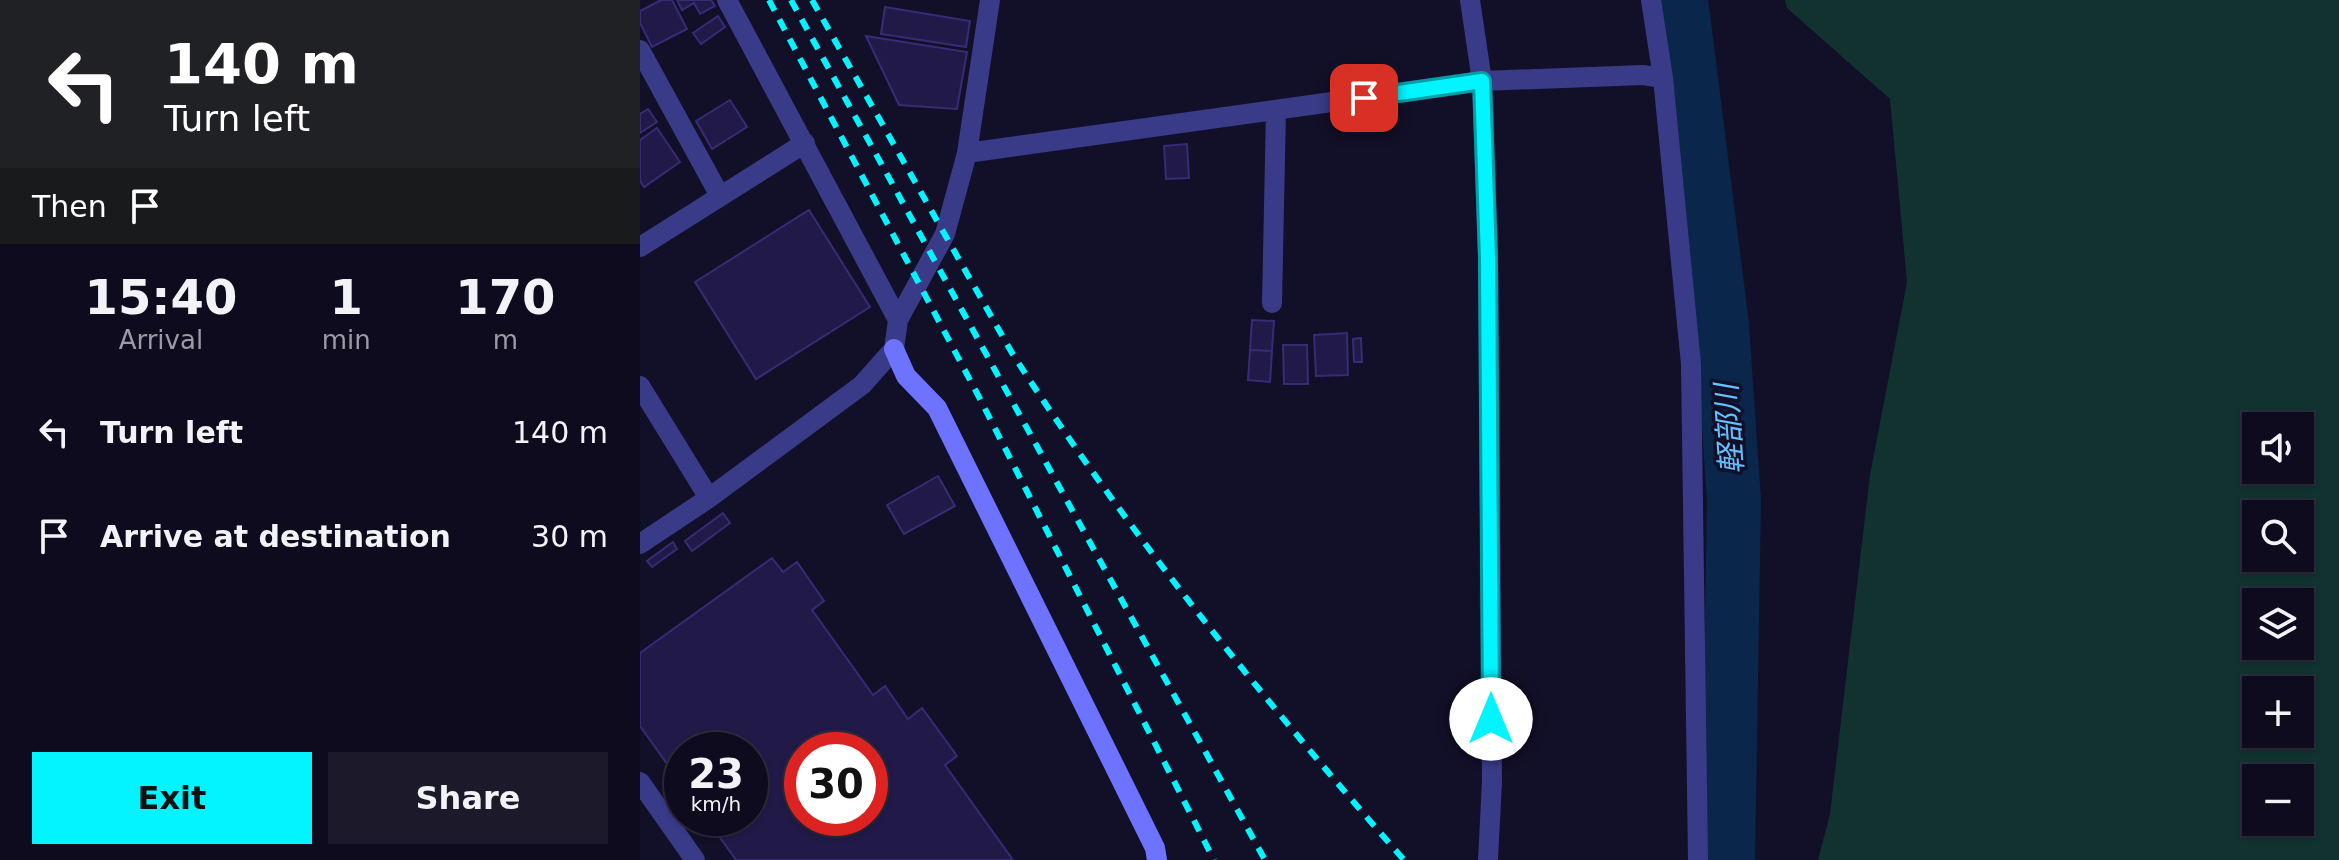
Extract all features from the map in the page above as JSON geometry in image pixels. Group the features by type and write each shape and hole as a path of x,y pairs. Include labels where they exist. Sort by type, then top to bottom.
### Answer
{"street":[{"path":"727,0 898,320"},
{"path":"990,0 967,153 945,234 898,320 894,349 906,376 937,408 1155,848 1157,860"},
{"path":"1470,0 1482,81 1488,258 1492,781 1488,860"},
{"path":"1651,0 1663,78 1691,364 1698,860"},
{"path":"640,50 720,196"},
{"path":"967,153 1482,81 1643,75 1663,78"},
{"path":"1272,303 1276,110"},
{"path":"640,247 805,143"},
{"path":"640,544 709,498 862,385 894,349"},
{"path":"640,386 709,498"},
{"path":"640,782 695,860"}],"green space":[{"path":"1785,0 2339,0 2339,860 1818,860 1830,814 1870,475 1907,282 1890,99 1787,8"}],"building":[{"path":"661,0 672,0 687,29 652,47 640,23 640,11"},
{"path":"677,0 711,0 715,6 700,14 694,3 682,10"},
{"path":"885,7 970,21 966,47 881,34"},
{"path":"718,16 725,27 701,44 693,33"},
{"path":"866,36 967,52 957,109 899,105"},
{"path":"730,100 747,127 712,149 696,121"},
{"path":"648,109 657,122 640,133 640,114"},
{"path":"657,128 680,162 644,187 640,181 640,140"},
{"path":"1187,144 1189,178 1166,179 1164,146"},
{"path":"809,210 870,307 756,379 695,282"},
{"path":"1252,320 1274,321 1272,351 1250,350"},
{"path":"1347,333 1348,375 1316,376 1314,335"},
{"path":"1361,338 1362,362 1354,362 1353,339"},
{"path":"1283,345 1307,345 1308,384 1284,384"},
{"path":"1250,350 1272,351 1270,382 1248,380"},
{"path":"938,476 955,506 904,534 887,505"},
{"path":"723,513 730,523 692,551 685,541"},
{"path":"673,542 677,549 652,567 647,561"},
{"path":"772,558 783,572 797,562 824,601 812,610 873,695 885,686 908,719 922,708 957,756 945,765 1013,860 736,860 719,836 768,836 768,732 664,732 664,760 640,726 640,653"}],"waterway":[{"name":"軽部川","path":"1681,0 1722,325 1734,501 1728,860"}],"railway":[{"path":"769,0 979,397 1214,860"},
{"path":"791,0 1265,860"},
{"path":"812,0 1012,353 1056,420 1199,614 1404,860"}],"route":[{"path":"1364,98 1482,81 1488,258 1491,719"}]}
